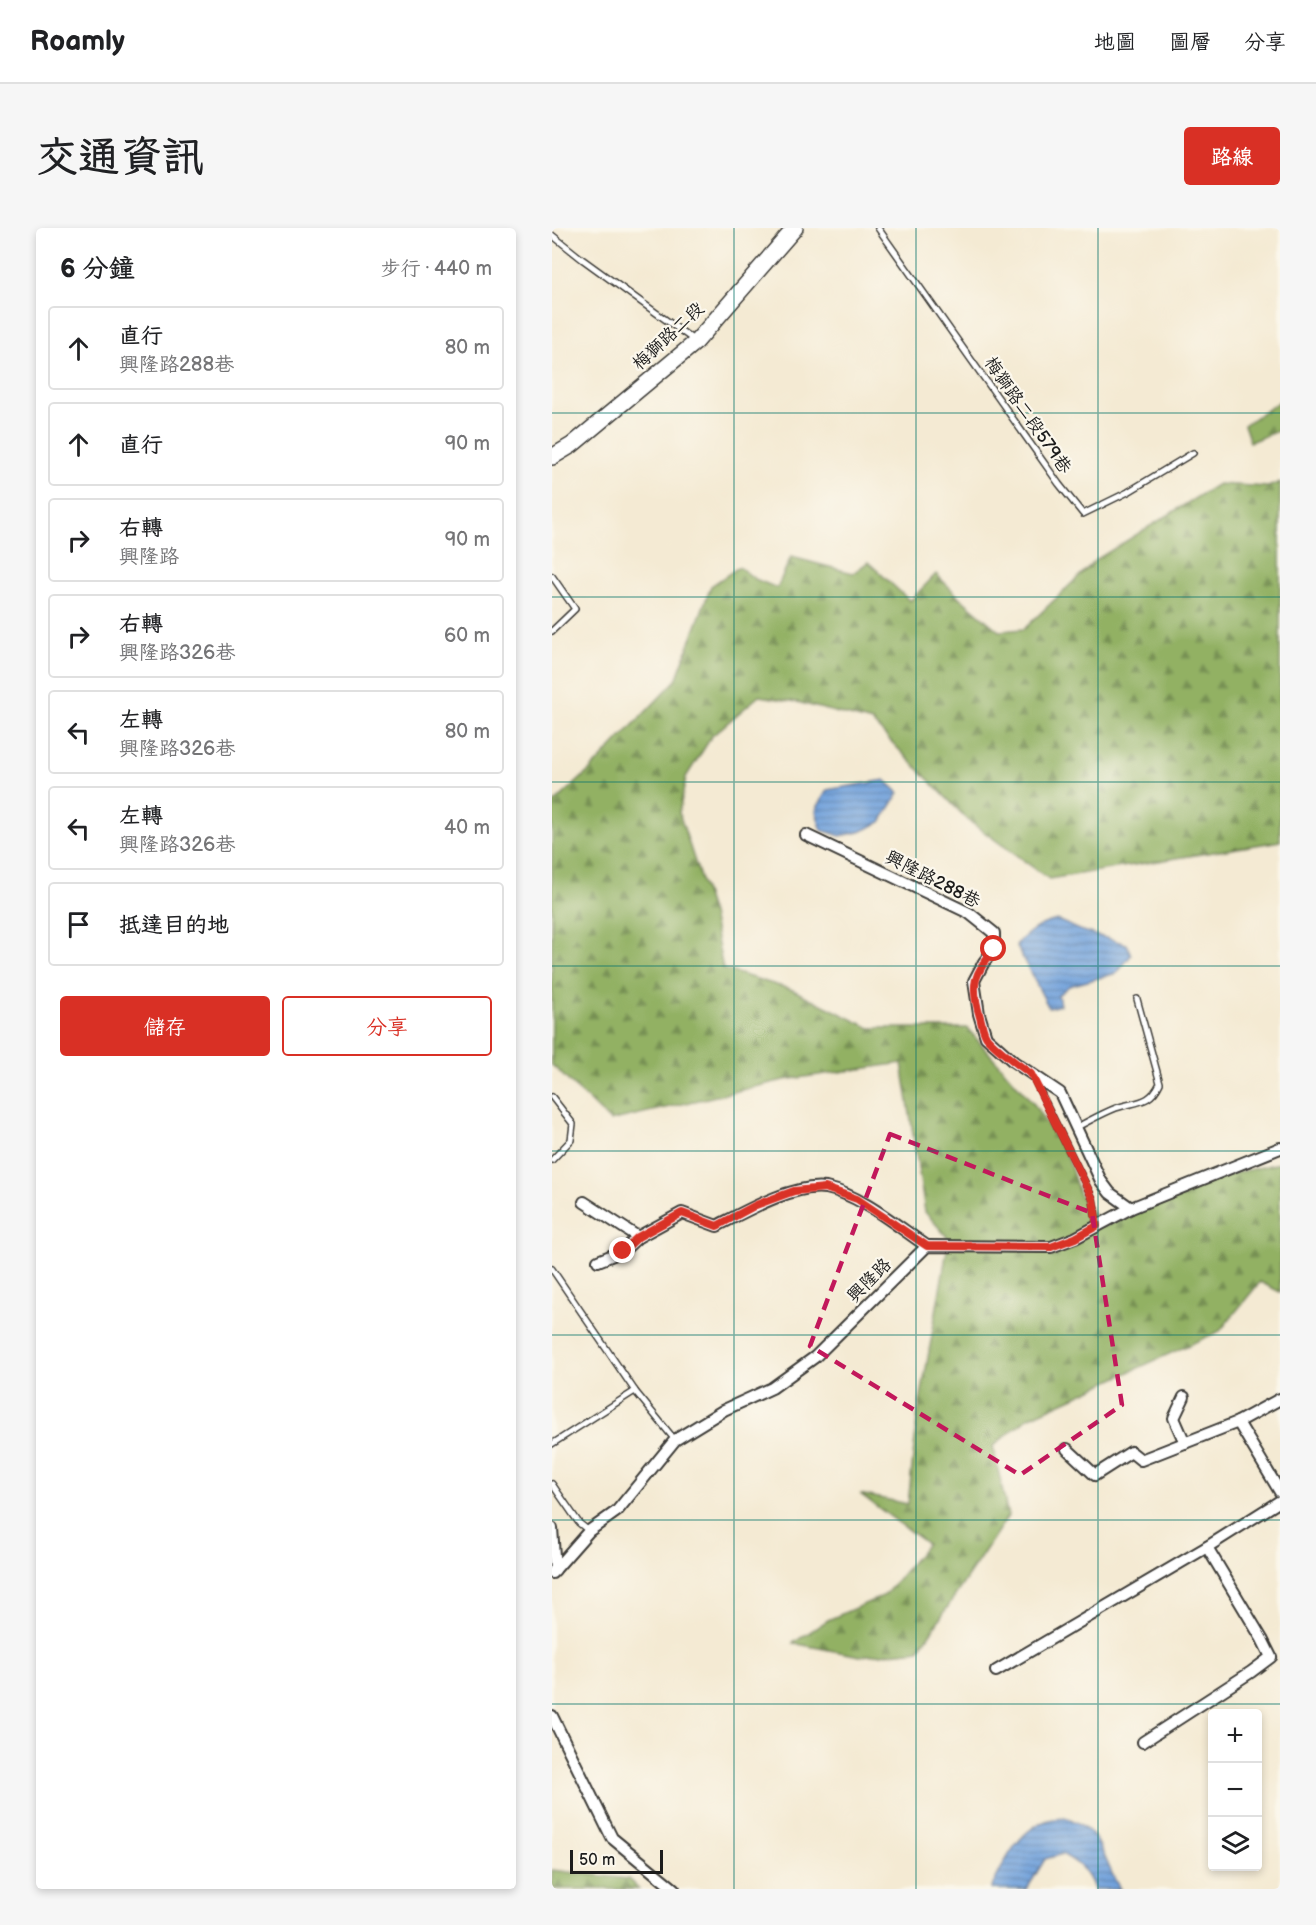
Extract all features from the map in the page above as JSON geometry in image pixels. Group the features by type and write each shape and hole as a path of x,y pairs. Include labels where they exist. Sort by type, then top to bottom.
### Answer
{"street":[{"name":"梅獅路二段","path":"552,458 572,445 696,342 795,228"},
{"name":"興隆路288巷","path":"806,835 969,913 994,933 994,949 974,981 979,1014 986,1037 1014,1062 1060,1093 1101,1182 1110,1193 1131,1208"},
{"path":"598,1261 623,1251 638,1237 682,1213 717,1226 756,1205 794,1191 825,1188 857,1199 927,1246 1051,1247 1075,1238 1131,1208 1280,1148"},
{"path":"584,1202 638,1237"},
{"name":"興隆路","path":"553,1571 589,1531 617,1511 675,1440 724,1410 772,1388 815,1357 927,1246"},
{"path":"1184,1397 1174,1418 1185,1443"},
{"path":"1067,1449 1095,1475 1131,1452 1141,1460 1238,1422 1280,1399"},
{"path":"1238,1422 1280,1492"},
{"path":"996,1671 1207,1547 1280,1501"},
{"path":"552,1528 553,1571"},
{"path":"1143,1742 1251,1672 1270,1657 1262,1639 1207,1547"},
{"path":"552,1716 612,1838 674,1889"}],"lane":[{"name":"梅獅路二段579巷","path":"878,228 1059,484 1083,514 1128,492 1193,453"},
{"path":"552,235 696,342"},
{"path":"552,576 575,609 552,631"},
{"path":"1075,1128 1116,1108 1138,1104 1155,1094 1160,1083 1137,999"},
{"path":"1031,1074 1093,1199 1097,1226"},
{"path":"552,1097 573,1124 571,1140 553,1159"},
{"path":"552,1269 635,1391 675,1440"},
{"path":"552,1444 635,1391"},
{"path":"552,1484 579,1522 589,1531"}],"highlighted area":[{"path":"890,1134 1092,1213 1122,1405 1020,1475 810,1346"}],"green space":[{"path":"1280,401 1280,430 1250,442 1244,425"},
{"path":"1280,482 1280,841 1049,879 969,821 872,722 797,702 759,696 712,736 686,777 679,813 712,914 723,969 793,990 870,1028 967,1028 1034,1104 1068,1158 1079,1194 1103,1227 1225,1175 1280,1163 1280,1292 1260,1282 1220,1331 1028,1418 993,1446 1008,1516 919,1650 860,1656 793,1643 828,1620 885,1595 927,1544 860,1494 908,1504 917,1419 949,1239 925,1212 902,1063 784,1080 610,1121 552,1065 552,805 590,770 676,680 711,586 739,567 755,579 777,588 791,557 853,573 868,562 910,601 936,574 999,631 1024,629 1097,559 1218,484 1268,487"},
{"path":"552,1870 628,1879 639,1889 552,1889"}],"water":[{"path":"885,780 899,793 881,822 860,832 840,836 821,830 816,810 827,790"},
{"path":"1057,920 1082,931 1127,944 1131,955 1117,973 1069,986 1058,995 1060,1005 1049,1008 1016,945 1034,929"},
{"path":"1068,1818 1080,1824 1096,1839 1120,1889 1094,1889 1082,1868 1062,1854 1045,1859 1027,1889 991,1889 1020,1839 1038,1824"}],"route":[{"path":"623,1251 638,1237 682,1213 717,1226 756,1205 794,1191 825,1188 857,1199 927,1246 1051,1247 1097,1226 1093,1199 1031,1074 986,1037 979,1014 974,981 994,949"}]}
